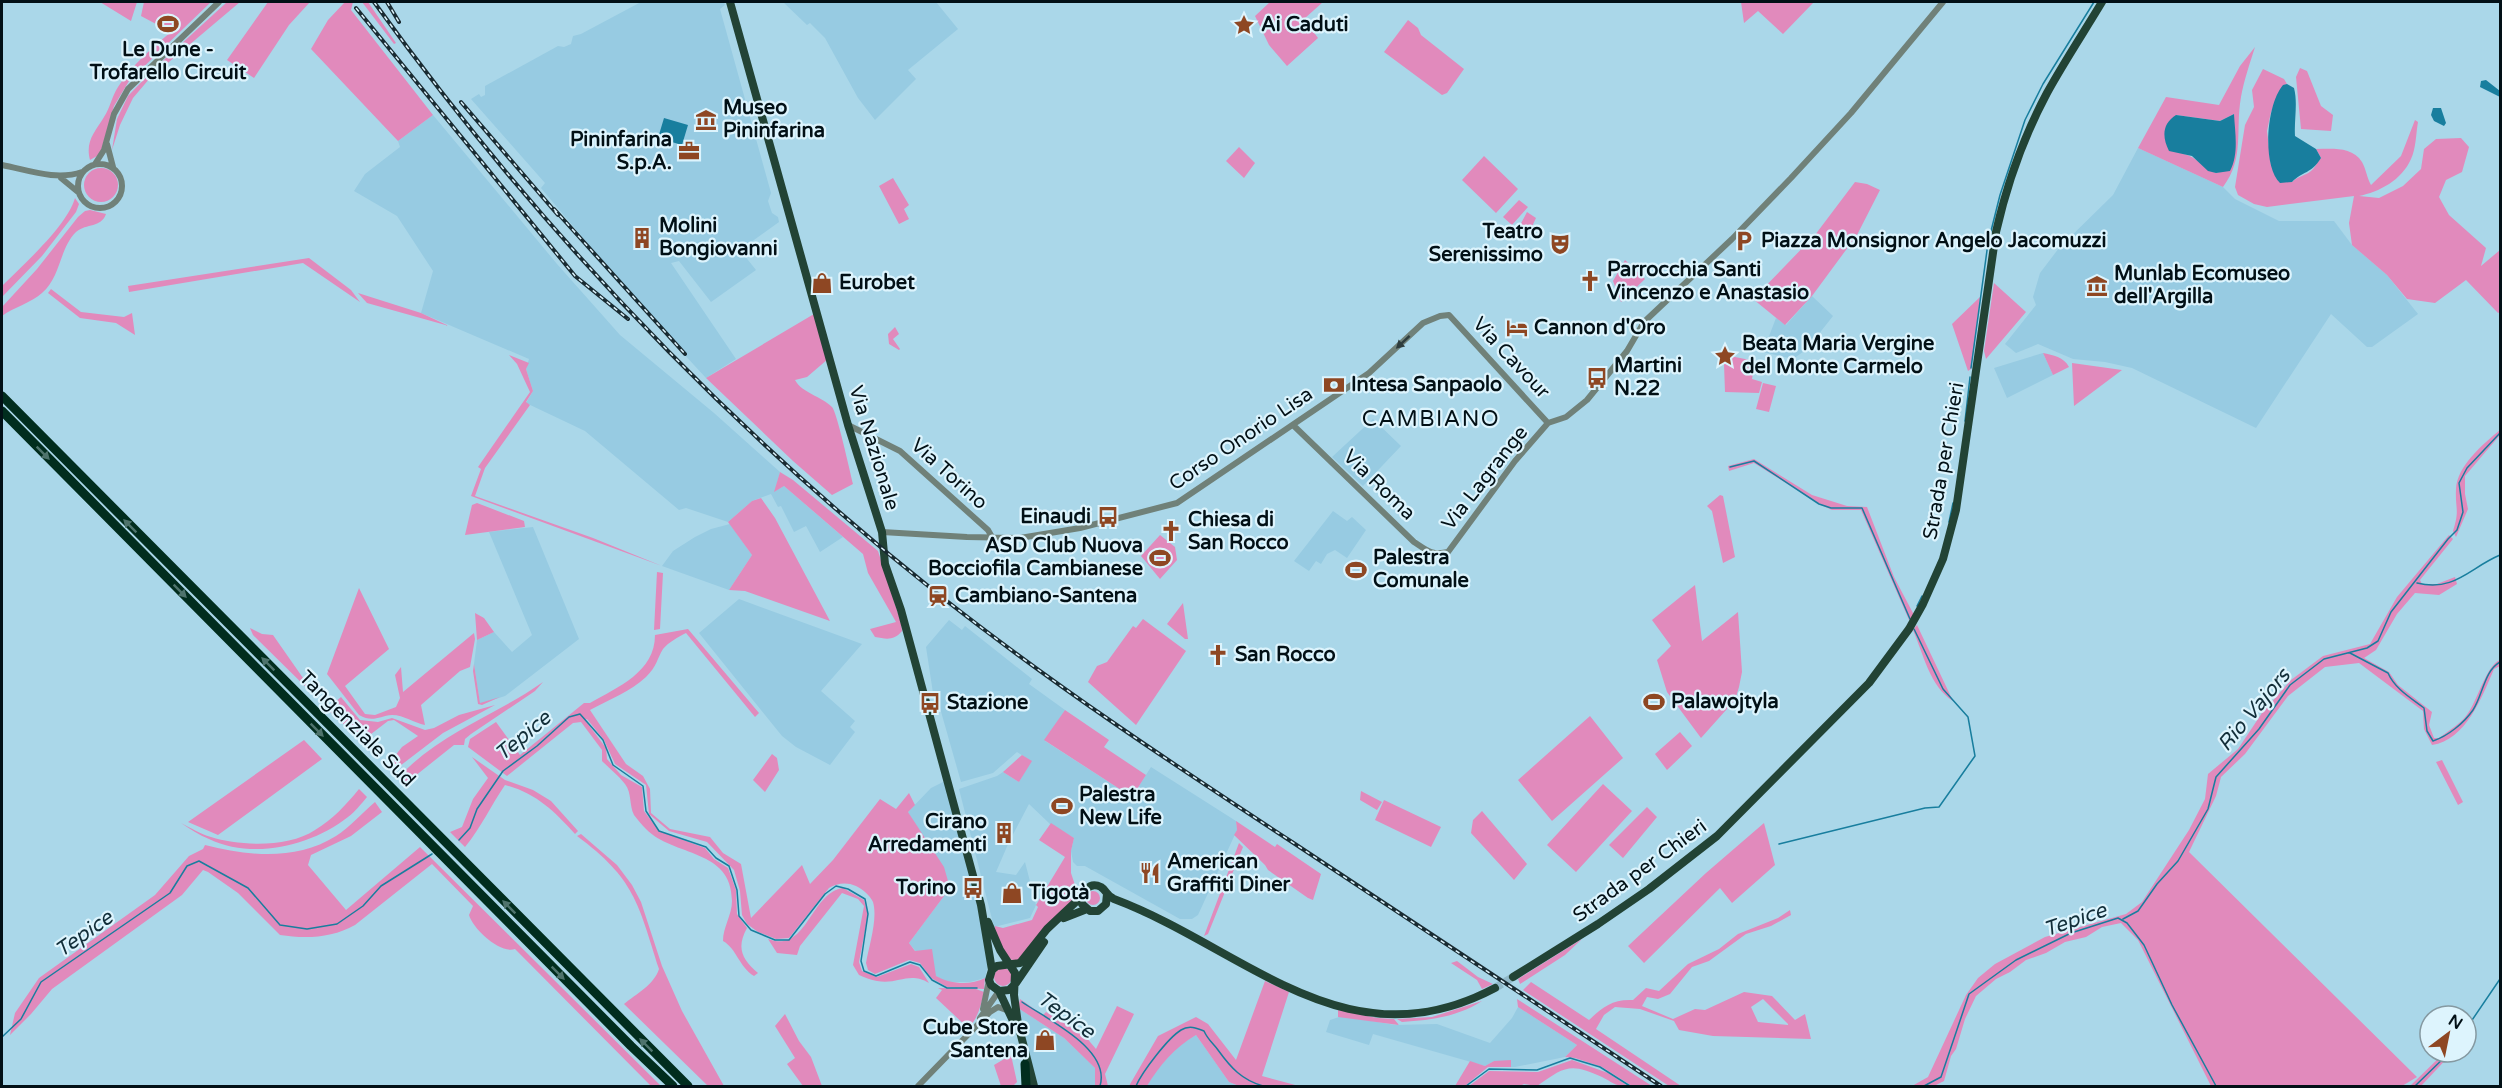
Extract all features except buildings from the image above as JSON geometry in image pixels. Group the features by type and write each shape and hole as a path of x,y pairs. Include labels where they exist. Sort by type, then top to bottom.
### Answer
{"highway":[{"name":"Tangenziale Sud","path":"2,396 688,1086"},
{"name":"Tangenziale Sud","path":"2,411 622,1038 673,1086"},
{"path":"1025,1064 1030,1086"}],"main road":[{"name":"Via Nazionale","path":"730,2 848,425 882,532 885,564 901,610 981,905 992,970 989,980"},
{"name":"Strada per Chieri","path":"1513,977 1616,913 1684,864 1717,836 1869,683 1909,629 1943,560 1956,510 1994,244 2002,206 2022,148 2047,92 2102,2"},
{"path":"992,970 997,966 1020,963 1047,929 1082,897 1086,889 1092,886 1102,888 1107,894 1137,907 1271,981 1306,996 1350,1009 1373,1014 1397,1015 1433,1012 1472,1000 1495,988"},
{"path":"1105,906 1107,894"},
{"path":"1082,897 1082,904 1087,909"},
{"name":"Via Nazionale","path":"981,905 1008,965 1015,973 1018,1024 1030,1086"},
{"path":"999,991 1009,990 1014,985 1056,925 1070,914 1087,909 1098,911 1105,906 1137,907"},
{"path":"989,980 991,985 999,991 1010,1011 1025,1064"}],"street":[{"path":"95,164 104,150 114,114 128,89 219,2"},
{"path":"1548,423 1566,417 1587,400 1627,351 1644,322 1732,239 1791,178 1851,113 1943,2"},
{"path":"107,141 113,167"},
{"path":"2,165 69,176 95,164 104,163 118,172 123,186 114,204 100,208 92,207 68,181 58,176"},
{"path":"79,193 79,178 83,171"},
{"name":"Via Cavour","path":"1449,315 1548,423"},
{"name":"Corso Onorio Lisa","path":"882,532 1020,538 1055,533 1177,503 1361,378 1423,324 1440,316 1449,315"},
{"name":"Via Lagrange","path":"1448,552 1515,461 1548,423"},
{"name":"Via Torino","path":"848,425 900,451 988,530 992,537"},
{"name":"Via Roma","path":"1293,425 1414,542 1433,554 1448,552"},
{"path":"982,1016 989,980"},
{"path":"975,1026 999,991"},
{"path":"918,1086 995,1008 1001,1007 1010,1011"}],"shaded area":[{"path":"100,2 137,2 131,21"},
{"path":"144,2 211,2 129,81 114,106 101,151 90,160 89,147 92,137 123,79 150,50 171,32 141,16"},
{"path":"227,2 240,2 150,78 133,98 120,125 112,150 117,119 128,96"},
{"path":"268,2 310,2 289,25 254,78 227,60"},
{"path":"345,2 353,2 351,10 433,115 398,141 311,49 328,20"},
{"path":"362,2 368,2 396,43 394,44"},
{"path":"641,2 724,2 725,5 720,9 771,193 768,201 772,213 778,217 779,222 740,250 756,270 711,302 679,261 671,263 736,359 706,378 585,247 588,244 541,188 545,183 471,99 479,94 481,97 485,95 485,86 558,46 564,47 571,44 573,36"},
{"path":"783,2 936,2 958,29 908,70 916,79 875,120 858,98 825,38 810,23 807,25"},
{"path":"1270,2 1323,2 1304,19 1318,38 1287,66 1269,45 1255,16"},
{"path":"1741,2 1814,2 1783,34 1758,11 1744,23"},
{"path":"1408,20 1418,28 1421,35 1464,69 1447,93 1442,95 1384,52"},
{"path":"2255,47 2241,97 2237,154 2230,176 2223,187 2138,148 2166,97 2219,105 2240,66","holes":["2234,114 2223,171 2216,173 2184,154 2176,115 2220,121"]},
{"path":"2300,68 2307,71 2321,106 2333,115 2331,131 2301,129 2296,77"},
{"path":"2263,69 2284,79 2287,84 2283,86 2271,112 2267,131 2271,165 2284,182 2292,182 2312,170 2321,158 2316,149 2335,149 2353,153 2358,157 2371,185 2401,156 2415,120 2418,122 2413,155 2402,173 2389,184 2359,196 2379,198 2403,186 2421,169 2424,149 2436,139 2461,138 2469,147 2462,172 2446,180 2439,197 2449,215 2486,248 2481,266 2500,250 2500,312 2498,313 2466,280 2435,303 2407,299 2387,275 2352,245 2349,223 2354,196 2267,207 2254,204 2238,195 2235,187 2245,125 2254,107 2252,90"},
{"path":"2486,80 2500,91 2500,97 2480,87 2481,81"},
{"path":"2287,84 2294,88 2295,94 2295,136 2316,149 2321,158 2314,167 2292,182 2280,183 2270,163 2268,135 2277,94 2283,85"},
{"path":"2433,108 2441,108 2446,123 2444,126 2434,121 2431,115"},
{"path":"2234,114 2235,151 2230,171 2216,173 2208,171 2192,156 2169,151 2165,141 2165,131 2168,122 2176,115 2220,121"},
{"path":"433,115 557,264 620,335 714,413 780,472 775,491 784,486 843,537 820,552 806,526 794,532 781,506 778,507 771,494 752,501 728,522 686,508 679,510 585,431 526,403 533,391 526,369 529,359 421,313 433,271 397,216 354,191 365,174 400,147 398,141"},
{"path":"664,118 688,125 682,145 658,138"},
{"path":"1239,147 1255,163 1244,178 1226,161"},
{"path":"2138,148 2223,187 2235,199 2279,221 2334,221 2352,245 2387,275 2418,314 2372,347 2367,347 2331,314 2256,428 2132,368 2105,362 2073,359 2038,344 2016,353 2005,344 2036,305 2033,297 2040,273 2059,248 2113,195"},
{"path":"1484,156 1518,189 1496,213 1462,180"},
{"path":"101,168 113,173 118,185 113,197 101,202 89,197 84,185 89,173"},
{"path":"893,178 909,205 904,209 909,219 899,224 879,186"},
{"path":"1855,182 1880,190 1857,235 1812,296 1785,325 1753,299 1815,235"},
{"path":"75,198 79,204 76,212 42,256 2,297 2,286 54,233"},
{"path":"1519,200 1528,207 1512,225 1503,217"},
{"path":"90,210 106,214 101,221 80,229 70,239 53,279 42,293 2,316 2,307 37,269 78,217"},
{"path":"1527,212 1536,218 1528,235 1518,229"},
{"path":"309,258 351,290 360,302 303,263 129,292 128,286"},
{"path":"1625,260 1645,279 1621,302 1613,281"},
{"path":"1994,283 2026,312 1986,359 1984,351"},
{"path":"51,289 81,312 124,317 132,313 135,335 116,323 80,318 48,293"},
{"path":"358,293 421,313 449,326 367,303"},
{"path":"1812,296 1833,316 1807,349 1793,359 1763,352 1776,318 1786,325"},
{"path":"1980,297 1971,369 1968,371 1952,324"},
{"path":"814,314 828,359 807,377 795,380 802,388 832,407 837,419 853,484 832,495 706,378"},
{"path":"895,327 899,334 893,339 899,350 889,344 888,334"},
{"path":"2043,353 2053,375 2007,398 1994,368"},
{"path":"2043,353 2061,359 2069,367 2053,375"},
{"path":"509,355 529,363 526,369 533,391 526,402 530,405 485,468 475,496 593,538 662,566 471,496 481,469 478,467 530,392 517,364"},
{"path":"1730,356 1755,361 1752,379 1762,382 1759,393 1725,392 1724,364"},
{"path":"2072,363 2122,370 2074,406"},
{"path":"1763,383 1776,386 1769,412 1756,409"},
{"path":"1373,419 1401,446 1363,486 1332,457"},
{"path":"2500,430 2500,435 2465,476 2468,509 2456,537 2453,531 2457,514 2457,480 2472,456"},
{"path":"1754,459 1812,495 1847,506 1867,507 1894,577 1914,615 1909,620 1861,510 1832,510 1754,463 1729,471 1728,466"},
{"path":"780,472 793,480 878,551 901,623 902,631 896,636 886,639 875,637 870,629 896,622 868,573 863,554 784,486 774,492"},
{"path":"1720,495 1723,496 1735,557 1723,563 1712,511 1707,506"},
{"path":"761,498 775,518 830,621 745,591 729,590 752,555 728,522 752,501"},
{"path":"477,503 524,521 525,527 465,535 472,505"},
{"path":"1333,511 1347,521 1352,517 1366,530 1347,558 1335,550 1327,554 1321,564 1316,561 1309,571 1294,561"},
{"path":"730,524 752,555 729,590 662,566 673,551 695,537 711,529"},
{"path":"533,527 579,639 505,696 480,704 474,664 477,640 494,632 512,652 532,635 489,532"},
{"name":"ASD Club Nuova Bocciofila Cambianese","path":"1160,535 1175,547 1177,560 1160,579 1141,556"},
{"path":"2449,535 2453,539 2420,580 2422,584 2437,584 2455,577 2457,584 2439,595 2415,593 2397,614 2376,650 2364,658 2389,672 2398,685 2432,712 2429,725 2434,738 2439,738 2466,716 2490,669 2500,660 2500,666 2494,669 2478,704 2463,726 2454,735 2432,745 2424,729 2423,711 2359,663 2325,667 2288,696 2245,754 2221,777 2216,796 2189,852 2417,1077 2402,1086 2211,1086 2138,940 2121,923 2102,927 2086,937 2065,942 2046,953 2026,960 1996,979 1976,996 1965,1019 1956,1049 1951,1056 1944,1081 1934,1086 1912,1086 1928,1077 1966,995 1978,978 1995,964 2045,937 2126,914 2142,902 2189,830 2205,799 2208,774 2238,749 2262,713 2291,680 2323,656 2370,644 2397,597"},
{"path":"657,572 663,573 660,629 654,630"},
{"path":"1695,585 1702,641 1738,612 1742,672 1735,700 1701,738 1667,692 1657,660 1671,646 1652,620"},
{"path":"359,588 389,649 345,686 365,714 375,715 396,707 400,698 395,675 401,667 403,692 474,633 470,667 460,671 421,705 425,725 396,715 372,719 359,715 327,674"},
{"path":"739,599 862,644 821,691 855,721 850,727 855,732 830,765 796,747 782,736 699,633"},
{"path":"1183,603 1188,639 1167,624"},
{"path":"475,613 484,618 494,632 477,640"},
{"path":"1143,619 1186,651 1136,725 1088,682 1097,666 1107,662 1133,626 1136,628"},
{"path":"949,620 962,630 965,626 1032,679 1029,684 1065,710 1045,741 1132,797 1151,767 1236,821 1237,830 1198,915 1192,919 1180,919 1085,866 1077,866 1073,862 1071,851 1074,838 1050,824 1029,804 996,872 1016,875 1025,862 1036,905 1030,918 994,927 959,789 1003,772 1019,782 1031,761 1017,752 993,773 961,782 936,694 933,693 926,647"},
{"path":"1917,625 1953,701 1938,687 1928,669 1913,630"},
{"path":"250,628 262,634 273,635 317,698 253,635"},
{"path":"688,629 759,713 755,717 686,633 663,649 646,677 634,687 590,710 626,764 643,776 650,789 651,813 670,829 710,837 723,853 741,864 751,918 802,865 810,884 833,860 880,799 896,809 909,793 915,805 908,812 944,867 950,888 909,943 915,951 932,949 936,976 960,983 985,978 984,989 947,987 931,978 920,963 909,960 875,974 868,970 866,963 874,924 873,902 861,889 853,885 842,884 829,888 789,938 776,939 758,932 747,924 742,915 740,891 734,870 707,842 669,831 649,814 646,785 615,764 604,740 587,719 585,720 606,748 607,759 621,775 642,787 644,811 659,831 705,848 714,859 728,868 736,890 737,914 747,928 741,947 742,953 758,973 754,976 723,941 732,901 729,884 722,871 712,862 657,838 644,827 634,815 627,788 602,761 602,750 581,722 573,723 507,776 468,747 470,739 496,722 520,755 584,703 590,703 623,684 642,669 649,659 655,635"},
{"path":"474,664 480,703 500,697 482,705 478,704"},
{"path":"543,682 535,691 471,734 465,739 464,745 454,745 405,784 399,777 432,748"},
{"path":"341,697 360,720 378,722 392,718 425,730 434,728 459,715 495,705 443,733 392,772 387,766 402,747 418,736 394,720 388,721 362,741 327,709"},
{"path":"1065,710 1109,740 1104,747 1146,775 1132,797 1044,740"},
{"path":"1590,716 1623,758 1552,821 1518,780"},
{"path":"1680,732 1692,746 1667,770 1655,754"},
{"path":"304,740 322,759 218,835 188,822"},
{"path":"772,754 777,758 779,770 765,792 753,780"},
{"path":"1022,755 1032,761 1019,782 1003,772"},
{"path":"472,757 505,780 533,790 551,801 578,831 575,834 552,810 535,798 505,785 465,847 450,832 462,827 473,799 488,778"},
{"path":"2442,760 2463,802 2458,805 2436,762"},
{"path":"945,781 976,893 989,960 985,978 970,982 946,982 936,976 909,943 950,888 908,812 931,788"},
{"path":"1603,784 1632,811 1576,872 1547,845"},
{"path":"359,789 367,797 348,817 317,836 281,847 244,849 226,845 202,836 181,823 199,833 223,840 264,844 291,840 304,836 328,821"},
{"path":"1361,791 1382,802 1377,810 1360,800"},
{"path":"1384,800 1441,827 1431,847 1375,820"},
{"path":"375,802 382,812 351,836 311,855 308,865 346,910 420,847 661,1086 651,1086 515,949 502,948 481,933 469,915 473,906 432,864 355,925 337,933 309,937 280,935 238,893 203,870 182,895 52,989 10,1035 15,1013 39,978 155,895 189,856 203,849 205,845 255,854 305,850 336,836"},
{"path":"1647,807 1657,817 1623,858 1609,845"},
{"path":"1482,811 1527,864 1514,880 1471,833 1473,820"},
{"path":"1236,821 1275,847 1277,844 1321,874 1313,900 1268,870 1234,835 1237,830"},
{"path":"1051,823 1074,838 1071,851 1071,873 1078,894 1018,961 1008,959 995,933 995,926 1003,928 1032,920 1038,907 1036,905 1065,857 1039,840"},
{"path":"1764,823 1775,865 1732,903 1720,888 1644,963 1628,946 1706,873"},
{"path":"581,834 617,865 632,885 641,902 662,966 682,1011 724,1086 708,1086 624,1004 649,984 659,969 632,894 611,866 577,836"},
{"path":"1239,843 1243,847 1208,934 1204,936"},
{"path":"843,888 864,900 868,915 859,962 862,971 877,977 911,964 919,967 929,983 915,978 884,982 859,975 853,965 864,906 858,899 842,893 800,946 797,955 777,953 768,939 781,941 792,938 823,900 832,892"},
{"path":"1090,891 1096,891 1100,898 1096,905 1090,905 1086,901 1086,895"},
{"path":"1790,910 1791,915 1771,926 1746,934 1709,961 1692,967 1670,994 1658,999 1647,997 1642,1006 1673,1019 1695,1009 1705,1010 1744,992 1772,996 1795,1020 1805,1014 1811,1039 1713,1036 1679,1030 1674,1021 1640,1009 1615,1007 1604,1015 1596,1029 1681,1086 1669,1086 1523,990 1531,982 1589,1020 1608,1005 1633,1000 1646,988 1659,991 1688,964 1719,949 1738,934 1778,918","holes":["1763,999 1788,1024 1758,1022 1751,1007"]},
{"path":"1582,939 1565,955 1520,984 1518,979"},
{"path":"1457,961 1478,977 1493,984 1482,989 1477,980 1451,963"},
{"path":"1003,968 1009,971 1012,977 1009,983 1003,986 997,983 994,977 997,971"},
{"path":"1265,981 1289,992 1262,1076 1299,1086 1239,1086 1229,1082 1196,1035 1168,1058 1147,1086 1129,1086 1158,1036 1196,1017 1208,1024 1236,1060"},
{"path":"938,988 976,989 984,992 977,1016 968,1028 936,998 942,990"},
{"path":"1020,999 1043,1015 1046,1012 1085,1036 1096,1049 1117,1006 1134,1014 1105,1074 1108,1086 1095,1086 1095,1068 1064,1038 1018,1008"},
{"path":"1517,999 1652,1086 1632,1086 1602,1067 1565,1057 1577,1045 1518,1007"},
{"path":"1482,1001 1463,1011 1444,1017 1402,1022 1397,1019 1432,1017"},
{"path":"1518,1007 1577,1045 1565,1057 1515,1067 1511,1067 1511,1061 1494,1061 1485,1066 1373,1034 1369,1045 1326,1032 1330,1020 1342,1016 1395,1025 1437,1024 1490,1043 1512,1018"},
{"path":"1018,1008 1064,1038 1095,1068 1095,1086 1037,1086"},
{"path":"1338,1010 1394,1019 1399,1025 1338,1017"},
{"path":"785,1014 799,1041 811,1057 822,1086 803,1086 787,1064 795,1058 775,1026"},
{"path":"1196,1035 1229,1082 1239,1086 1147,1086 1157,1069 1179,1045"},
{"path":"1011,1055 1017,1082 1013,1086 1001,1086 994,1065"},
{"path":"1511,1060 1511,1067 1488,1067 1465,1086 1455,1086 1470,1061 1485,1066 1494,1061"},
{"path":"1572,1060 1608,1073 1628,1086 1617,1085 1591,1072 1574,1068 1554,1074 1537,1086 1524,1084 1520,1086 1469,1086 1489,1071 1538,1072"},
{"path":"2433,1064 2442,1064 2421,1086 2410,1086"}],"waterway":[{"path":"1971,368 1988,243 2000,195 2025,120 2043,84 2094,2"},
{"path":"1965,421 1970,377"},
{"name":"Rio Vajors","path":"2123,919 2138,911 2157,884 2178,861 2208,809 2216,777 2259,729 2290,685 2324,659 2367,648 2378,641 2391,612 2457,530 2463,512 2459,483 2467,468 2500,433"},
{"path":"1730,467 1754,461 1819,504 1831,508 1862,508 1910,619"},
{"path":"1949,522 1953,503"},
{"path":"2417,583 2430,585 2452,582 2500,555"},
{"path":"1917,606 1922,596"},
{"path":"1779,844 1925,808 1939,807 1975,756 1968,717 1943,689 1914,629"},
{"path":"2350,653 2388,673 2399,688 2424,708 2427,731 2433,741 2450,732 2469,715 2490,671 2500,662"},
{"name":"Tepice","path":"459,840 470,828 477,809 503,771 537,746 569,717 580,714 603,740 613,765 643,786 646,811 659,831 706,847 716,858 729,866 737,890 739,916 751,930 775,940 789,940 825,894 836,886 848,889 865,899 868,914 861,961 864,971 876,976 910,962 920,965 932,980 947,988 977,988"},
{"name":"Tepice","path":"2,1037 21,1019 41,982 170,893 187,866 199,861 248,888 280,925 307,929 337,924 363,906 381,886 432,854"},
{"name":"Tepice","path":"1924,1086 1941,1077 1969,994 2016,960 2071,933 2118,918 2127,923 2144,945 2172,1005 2216,1086"},
{"name":"Tepice","path":"2478,1011 2500,979"},
{"name":"Tepice","path":"1022,1002 1061,1027 1087,1048 1096,1060 1101,1073 1100,1086"},
{"name":"Tepice","path":"1136,1086 1149,1064 1169,1040 1184,1028 1190,1027 1204,1031 1238,1072 1263,1086"},
{"name":"Tepice","path":"1466,1086 1489,1069 1537,1070 1570,1058 1600,1067 1630,1086"},
{"name":"Tepice","path":"2415,1086 2438,1064"}],"tunnel":[{"path":"1495,988 1513,977"}],"railway":[{"path":"374,2 500,165 638,320 710,393 863,532 985,631 1115,724 1661,1086"},
{"path":"387,2 399,22"},
{"path":"356,8 575,276 628,319"},
{"path":"461,102 558,215"},
{"path":"554,209 685,354"}],"place":[{"name":"Le Dune - Trofarello Circuit","path":"168,24"},
{"name":"Ai Caduti","path":"1244,25"},
{"name":"Museo Pininfarina","path":"706,120"},
{"name":"Pininfarina S.p.A.","path":"689,151"},
{"name":"Molini Bongiovanni","path":"642,238"},
{"name":"Piazza Monsignor Angelo Jacomuzzi","path":"1744,241"},
{"name":"Teatro Serenissimo","path":"1560,244"},
{"name":"Parrocchia Santi Vincenzo e Anastasio","path":"1590,281"},
{"name":"Eurobet","path":"822,283"},
{"name":"Munlab Ecomuseo dell'Argilla","path":"2097,286"},
{"name":"Cannon d'Oro","path":"1517,328"},
{"name":"Beata Maria Vergine del Monte Carmelo","path":"1725,356"},
{"name":"Martini N.22","path":"1597,378"},
{"name":"Intesa Sanpaolo","path":"1334,385"},
{"name":"Einaudi","path":"1108,517"},
{"name":"Chiesa di San Rocco","path":"1171,531"},
{"name":"ASD Club Nuova Bocciofila Cambianese","path":"1160,558"},
{"name":"Palestra Comunale","path":"1356,570"},
{"name":"Cambiano-Santena","path":"938,596"},
{"name":"San Rocco","path":"1218,655"},
{"name":"Palawojtyla","path":"1654,702"},
{"name":"Stazione","path":"930,703"},
{"name":"Palestra New Life","path":"1062,806"},
{"name":"Cirano Arredamenti","path":"1004,833"},
{"name":"American Graffiti Diner","path":"1150,873"},
{"name":"Torino","path":"973,888"},
{"name":"Tigotà","path":"1012,893"},
{"name":"Cube Store Santena","path":"1045,1040"}],"district":[{"name":"CAMBIANO","path":"1431,419"}]}
